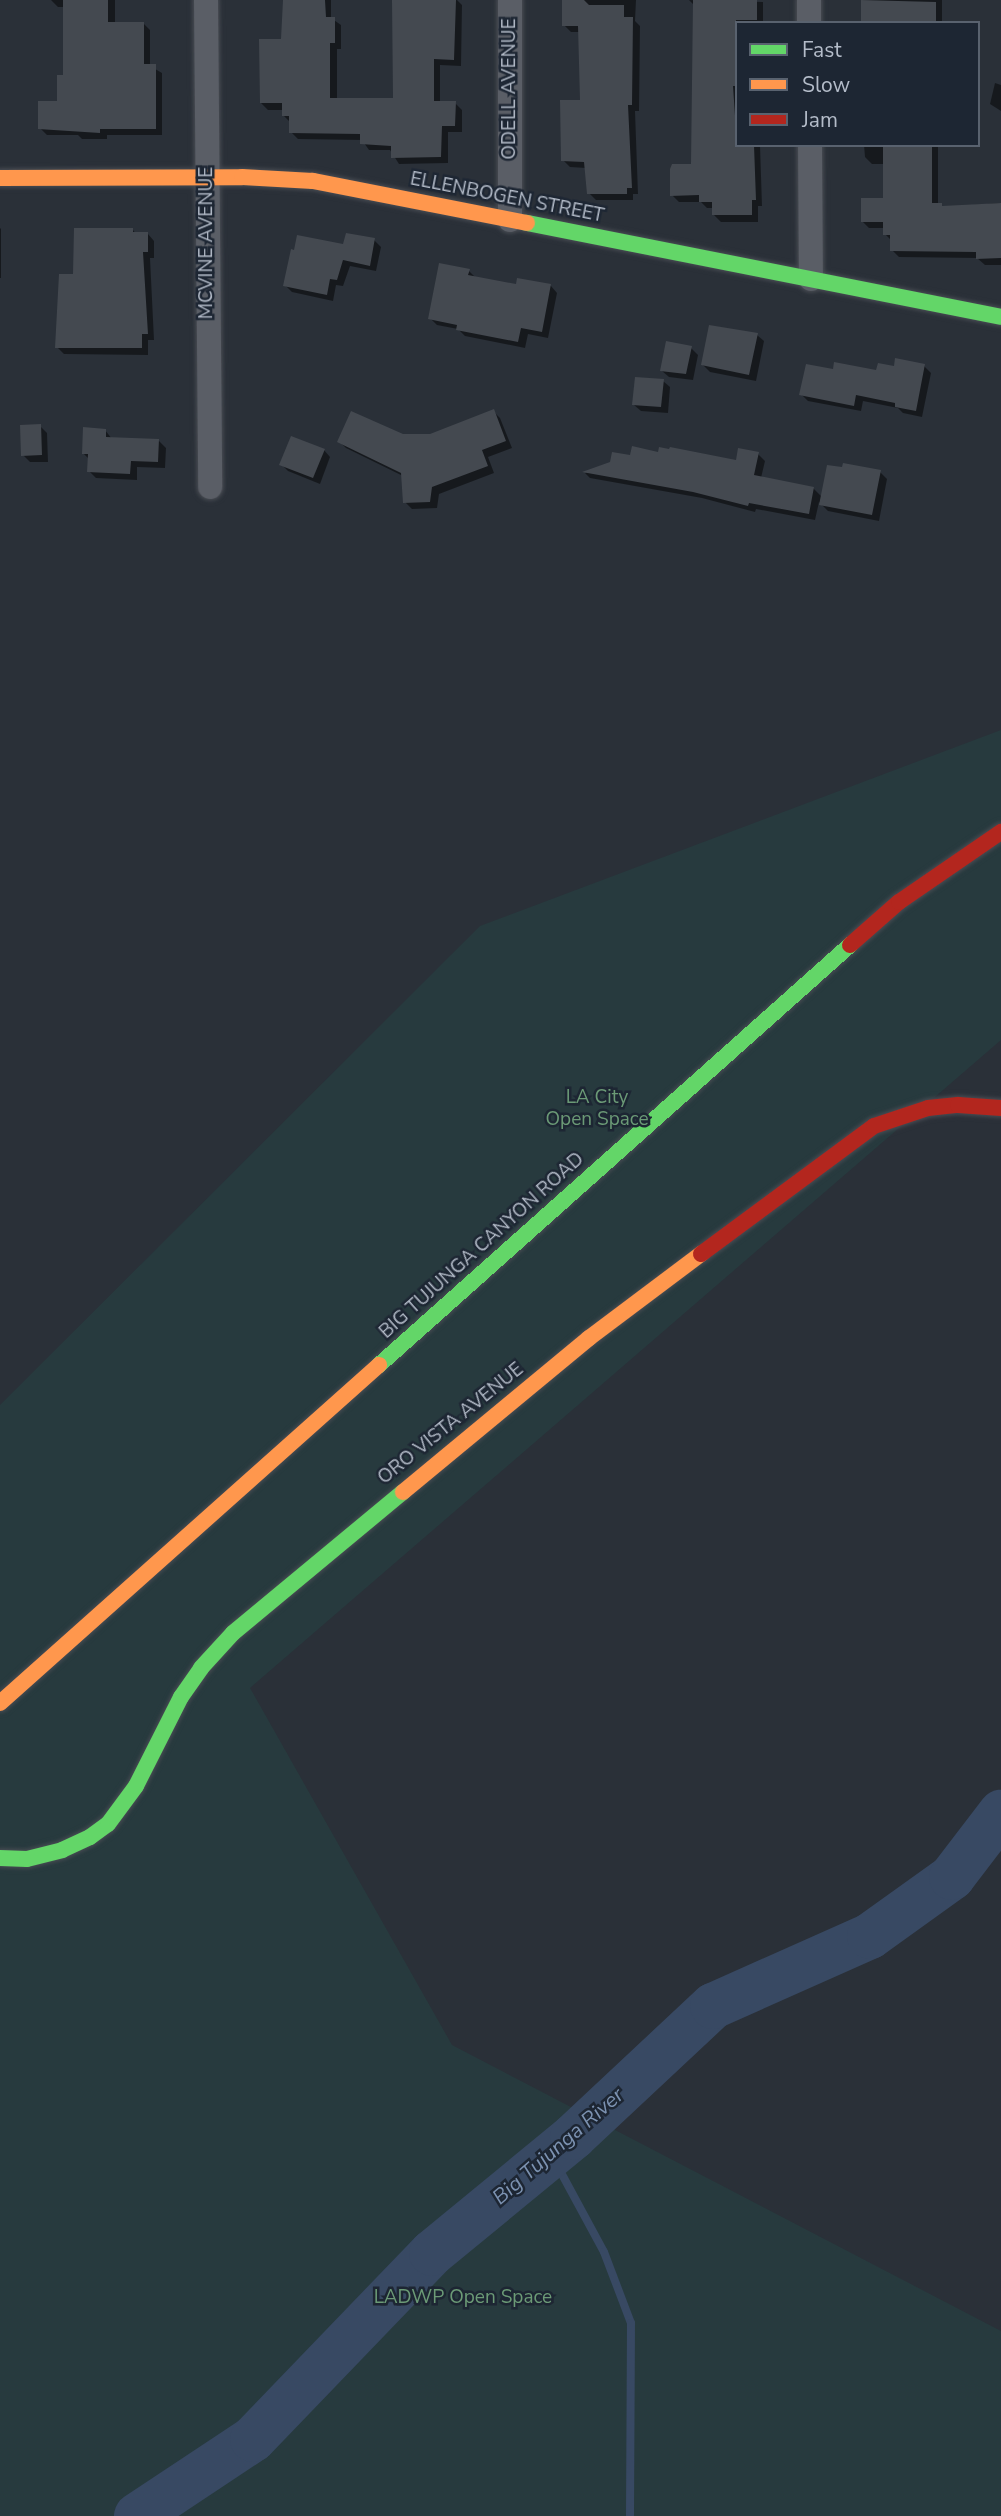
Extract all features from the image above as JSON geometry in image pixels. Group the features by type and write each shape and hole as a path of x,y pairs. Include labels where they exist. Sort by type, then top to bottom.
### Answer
{"street":[{"name":"MCVINE AVENUE","path":"206,0 210,487"},
{"name":"ODELL AVENUE","path":"510,0 510,220"},
{"path":"808,0 809,21"},
{"path":"810,147 811,279"},
{"name":"ELLENBOGEN STREET","path":"0,178 207,177 313,181 1001,317"},
{"name":"BIG TUJUNGA CANYON ROAD","path":"0,1703 899,902 1001,832"},
{"name":"ORO VISTA AVENUE","path":"0,1858 27,1859 62,1850 90,1837 108,1824 136,1786 181,1697 201,1668 233,1633 600,1330 874,1126 928,1108 958,1105 1001,1108"}],"green space":[{"name":"LA City Open Space","path":"1001,730 1001,1040 250,1688 452,2045 1001,2331 1001,2516 0,2516 0,1405 480,926"}],"building":[{"path":"63,0 108,0 108,22 144,22 144,64 156,64 156,129 100,129 100,133 38,129 38,101 57,101 57,75 63,75"},
{"path":"283,0 325,0 326,17 335,17 335,43 330,43 330,98 393,98 392,0 456,0 454,60 434,59 434,101 456,101 455,126 442,126 441,157 391,158 391,146 360,144 360,134 289,133 289,116 282,116 282,103 260,103 259,39 281,39"},
{"path":"562,0 584,0 589,5 624,5 624,17 633,17 632,105 628,105 632,188 627,188 627,194 587,194 584,162 561,161 560,100 580,100 578,26 562,26"},
{"path":"693,0 757,0 757,20 735,21 733,86 735,147 754,147 756,200 752,200 752,215 712,215 712,202 699,202 699,195 670,196 672,164 691,164"},
{"path":"861,0 936,2 936,21 861,21"},
{"path":"883,147 932,147 932,203 942,203 942,206 1001,203 1001,258 976,259 976,252 890,251 890,235 883,235 883,222 861,222 861,198 883,198"},
{"path":"74,228 133,228 133,232 148,232 148,252 143,252 148,334 142,334 142,348 55,348 59,274 73,274"},
{"path":"346,233 375,238 370,266 343,260 337,280 330,279 327,295 283,286 297,235 343,244"},
{"path":"439,263 470,269 468,275 516,284 517,278 551,284 542,332 521,328 518,342 456,330 457,325 428,319"},
{"path":"709,325 758,333 749,375 701,365"},
{"path":"666,341 692,346 686,374 660,371"},
{"path":"895,358 925,364 916,411 895,407 895,403 856,395 854,406 799,395 806,364 833,369 834,362 876,370 878,363 894,366"},
{"path":"635,377 664,379 661,407 632,405"},
{"path":"494,409 506,441 482,450 488,466 432,487 430,502 403,503 401,473 337,442 351,411 403,434 430,434"},
{"path":"41,424 42,455 21,456 20,425"},
{"path":"83,427 106,429 106,437 159,439 158,462 131,461 130,474 87,472 88,454 82,454"},
{"path":"291,436 325,449 313,478 279,465"},
{"path":"632,446 658,452 659,447 670,447 736,460 738,448 759,452 754,475 814,487 809,514 749,503 748,506 693,492 582,472 610,462 612,452 630,455"},
{"path":"843,463 881,470 872,515 819,505 827,465 842,467"}],"waterway":[{"name":"Big Tujunga River","path":"137,2516 253,2439 432,2253 573,2137 713,2006 870,1936 952,1877 1001,1813"},
{"path":"551,2154 604,2252 631,2323 630,2516"}],"traffic: fast":[{"path":"527,223 1001,317"},
{"path":"379,1365 850,945"},
{"path":"0,1858 27,1859 62,1850 90,1837 108,1824 136,1786 181,1697 201,1668 233,1633 403,1492"}],"traffic: slow":[{"path":"0,178 242,177 313,181 527,223"},
{"path":"403,1492 589,1338 701,1254"},
{"path":"0,1703 379,1365"}],"traffic: jam":[{"path":"850,945 899,902 1001,832"},
{"path":"701,1254 874,1126 928,1108 958,1105 1001,1108"}],"park label":[{"name":"LADWP Open Space","path":"463,2298"}]}
